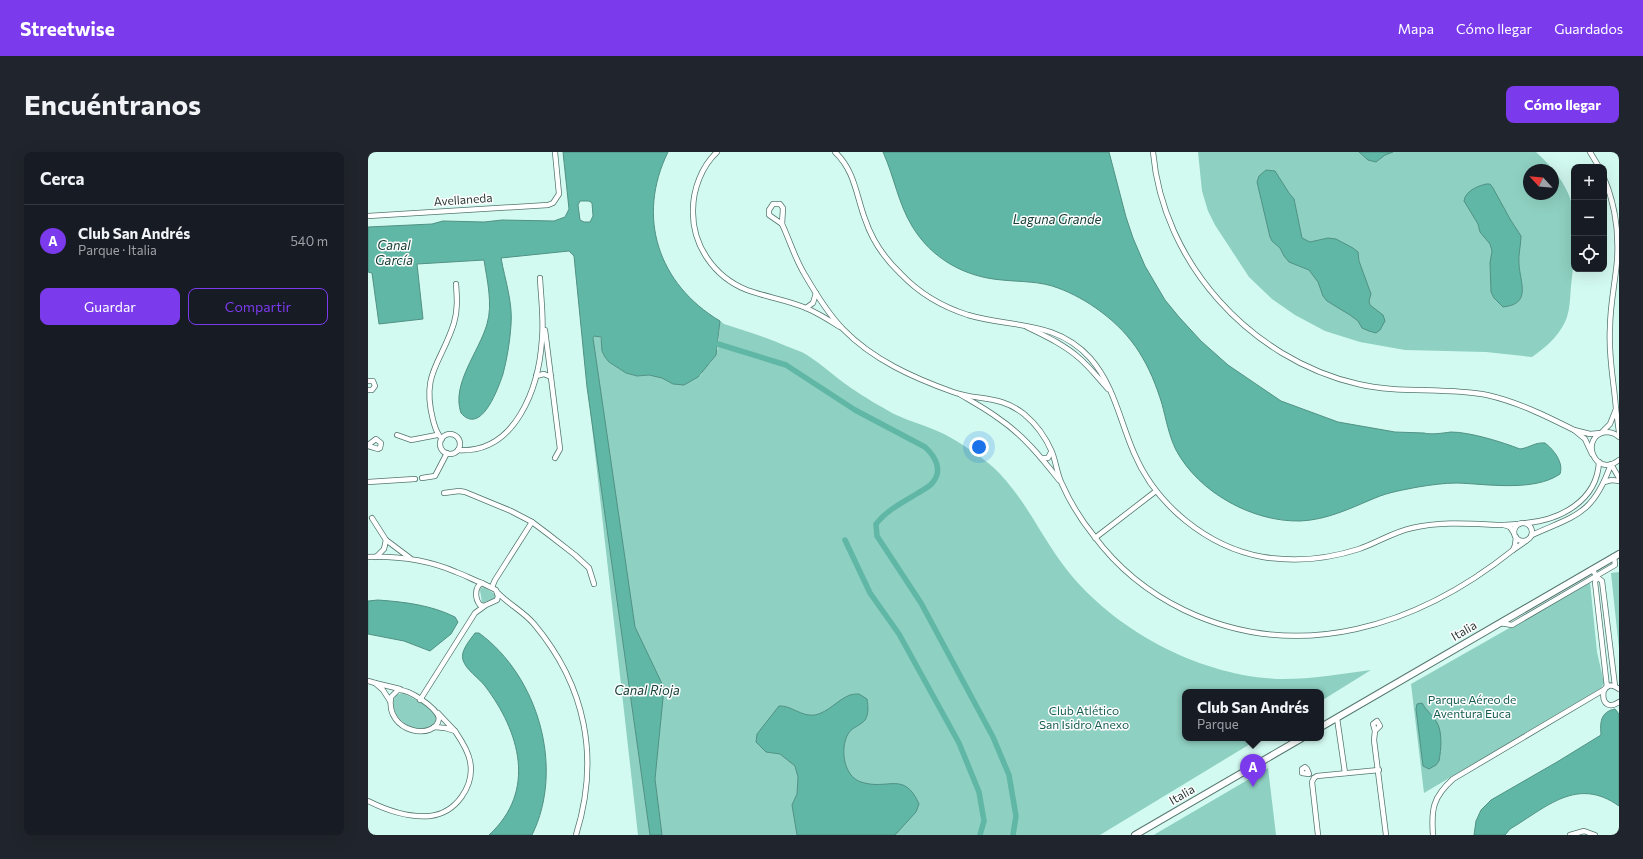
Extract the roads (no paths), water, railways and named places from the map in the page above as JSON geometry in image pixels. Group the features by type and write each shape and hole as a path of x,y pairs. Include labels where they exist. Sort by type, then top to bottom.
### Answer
{"street":[{"name":"Avellaneda","path":"368,216 548,205 557,199 559,188 555,152"},
{"path":"717,152 702,173 695,192 693,205 696,236 705,255 718,272 747,290 806,308 844,330 881,358 896,367 927,382 960,394 983,408 1010,427 1042,458 1061,482 1077,512 1095,538 1130,575 1160,597 1176,606 1196,616 1233,629 1255,633 1309,636 1340,633 1363,628 1409,612 1458,588 1486,570 1532,535 1573,518 1597,495 1611,464"},
{"path":"835,152 852,176 865,220 871,234 886,258 902,276 915,287 931,298 952,309 979,317 1024,326 1044,328 1080,348 1090,357 1099,370 1111,393 1121,416 1134,454 1156,491 1169,506 1183,518 1210,537 1256,555 1283,559 1321,558 1342,554 1396,533 1424,525 1459,523 1504,525 1554,518 1570,510 1586,496 1597,478 1599,462"},
{"path":"1153,152 1161,195 1169,218 1178,240 1196,272 1212,294 1238,320 1274,348 1309,367 1341,379 1390,389 1451,391 1487,395 1526,407 1574,430 1590,434 1612,432 1619,437"},
{"path":"1590,152 1597,164"},
{"path":"1607,187 1614,209 1617,226 1617,261 1609,329 1617,398 1616,409 1619,432"},
{"path":"782,224 797,260 816,293 844,330"},
{"path":"540,278 543,319 560,449 555,458"},
{"path":"442,439 437,435 430,406 429,387 435,367 454,323 457,303 456,284"},
{"path":"806,308 813,303 816,293"},
{"path":"458,450 467,451 481,449 497,441 510,430 520,415 527,402 536,376 541,354 543,319"},
{"path":"1024,326 1059,343 1074,354 1111,393"},
{"path":"536,376 544,374 551,377"},
{"path":"368,381 373,381 375,386 372,390 368,390"},
{"path":"960,394 988,398 1010,405 1026,416 1039,429 1052,452 1061,482"},
{"path":"983,408 983,402 988,398"},
{"path":"1592,454 1592,444 1597,436 1610,424 1616,409"},
{"path":"1574,430 1585,439 1592,454 1599,462 1611,464 1619,460"},
{"path":"450,434 456,436 460,442 458,450 453,454 447,453 441,447 442,439 450,434"},
{"path":"397,435 411,440 437,435"},
{"path":"1042,458 1048,458 1052,452"},
{"path":"422,478 435,476 447,453"},
{"path":"1611,464 1619,478"},
{"path":"368,482 415,479"},
{"path":"1604,482 1612,480 1619,481"},
{"path":"444,493 459,491 465,492 499,505 532,522 564,546 584,564 592,573 594,584"},
{"path":"1095,538 1156,491"},
{"path":"372,518 386,540 396,549 414,559"},
{"path":"492,587 532,522"},
{"path":"1526,523 1530,527 1532,535"},
{"path":"1513,550 1516,546 1515,528 1519,524"},
{"path":"1504,525 1510,527 1515,535 1522,541 1527,540"},
{"path":"376,557 384,549 386,540"},
{"path":"1500,623 1508,626 1512,625 1597,577 1615,565 1617,555"},
{"name":"Italia","path":"1324,725 1617,555"},
{"path":"368,557 414,559 450,569 492,587 533,624 554,652 573,688 580,708 586,741 588,776 585,804 576,835"},
{"path":"1433,835 1432,815 1435,803 1453,779 1589,700 1606,688 1617,687 1602,581 1597,577 1592,569"},
{"path":"1597,577 1595,582 1606,688 1603,695 1604,700"},
{"path":"470,578 476,589 478,602 475,614"},
{"path":"476,589 477,586 482,583"},
{"path":"496,602 498,598 497,592"},
{"path":"478,602 480,605 484,606"},
{"path":"420,700 475,614 484,606 496,602 508,603"},
{"path":"1602,646 1610,646"},
{"path":"368,681 402,690 435,710 455,731 466,750 471,769 470,779 461,798 452,806 435,815 417,816 396,812 368,801"},
{"path":"375,683 384,690 390,702 393,716 403,727 416,731 434,727 455,731"},
{"path":"390,702 393,694 398,690 402,690"},
{"path":"1589,700 1604,700 1611,705 1618,703"},
{"path":"434,727 438,721 438,714 435,710"},
{"path":"1337,718 1344,773"},
{"path":"1375,731 1374,740 1379,770 1386,835"},
{"name":"Italia","path":"1135,835 1297,741"},
{"path":"1318,835 1312,782 1314,778 1317,776 1379,770"},
{"path":"1309,774 1314,778"},
{"path":"1570,835 1584,831 1595,835"}],"water":[{"path":"563,152 668,152 659,176 654,201 654,224 659,247 668,268 681,288 699,306 720,321 716,355 698,377 684,385 673,384 662,378 649,375 637,376 626,373 609,362 605,357 602,351 601,337 594,336 593,338 635,627 664,688 655,779 662,835 650,835 587,387 574,256 569,251 501,258 511,308 511,325 508,350 503,374 493,399 482,415 475,419 468,419 461,413 459,402 463,379 483,335 489,316 489,292 484,260 417,264 423,319 379,324 372,273 368,272 368,227 432,224 443,221 554,221 565,217 569,209","holes":["580,201 589,201 592,203 593,216 590,222 584,222 580,220 578,205"]},
{"name":"Laguna Grande","path":"883,152 1109,152 1126,217 1145,266 1165,300 1179,317 1201,341 1228,365 1281,401 1338,422 1395,432 1437,434 1459,432 1520,449 1538,443 1545,443 1554,452 1559,460 1561,469 1560,474 1549,480 1524,485 1510,486 1452,483 1418,487 1386,494 1329,516 1300,521 1282,520 1264,516 1229,502 1213,492 1198,479 1176,450 1152,377 1139,352 1122,331 1095,308 1080,298 1063,290 1044,284 1002,280 975,275 950,264 939,256 929,248 907,217"},
{"path":"1359,152 1393,152 1385,155 1376,162 1368,160"},
{"path":"1266,170 1275,171 1294,199 1302,238 1310,242 1328,238 1336,239 1358,252 1359,261 1371,294 1369,301 1370,305 1383,315 1385,321 1380,330 1376,333 1362,328 1358,321 1327,301 1323,296 1318,282 1309,270 1289,262 1280,248 1272,241 1257,182 1259,176"},
{"path":"1486,184 1490,184 1493,188 1521,236 1519,261 1522,285 1521,297 1518,302 1503,307 1494,298 1491,292 1490,263 1492,251 1490,244 1480,232 1478,224 1464,201 1469,192"},
{"path":"378,600 408,603 427,607 455,617 458,622 451,634 430,651 404,641 368,634 368,601"},
{"path":"475,633 479,633 500,651 517,673 530,698 540,725 545,753 546,781 542,809 532,835 489,835 504,818 514,800 518,781 518,761 514,742 507,722 485,686 467,667 463,660 462,657 464,649"},
{"path":"859,694 867,699 868,713 865,720 848,734 844,747 847,768 855,779 861,782 871,784 901,784 907,787 919,804 916,812 895,835 797,835 792,805 797,794 798,777 795,766 780,754 766,752 756,742 757,734 779,706 788,707 805,714 815,715 825,711 845,697"},
{"path":"1422,703 1436,721 1441,735 1439,761 1436,765 1429,769 1423,766 1416,709 1417,704"},
{"path":"1615,709 1619,714 1619,806 1604,797 1589,794 1576,794 1550,804 1510,829 1505,835 1474,835 1476,821 1481,810 1491,800 1601,735 1601,722 1604,715 1610,710"}],"waterway":[{"path":"718,344 786,365 855,410 925,447 935,459 938,468 936,477 932,484 880,519 876,524 877,536 921,603 993,737 1009,775 1016,816 1013,835"},
{"path":"845,540 870,593 899,634 959,743 979,792 984,821 980,835"}],"place":[{"name":"Club San Andrés","path":"1253,787"}],"water label":[{"name":"Canal García","path":"394,252"},
{"name":"Canal Rioja","path":"647,690"}],"park label":[{"name":"Parque Aéreo de Aventura Euca","path":"1472,707"},
{"name":"Club Atlético San Isidro Anexo","path":"1084,718"}]}
